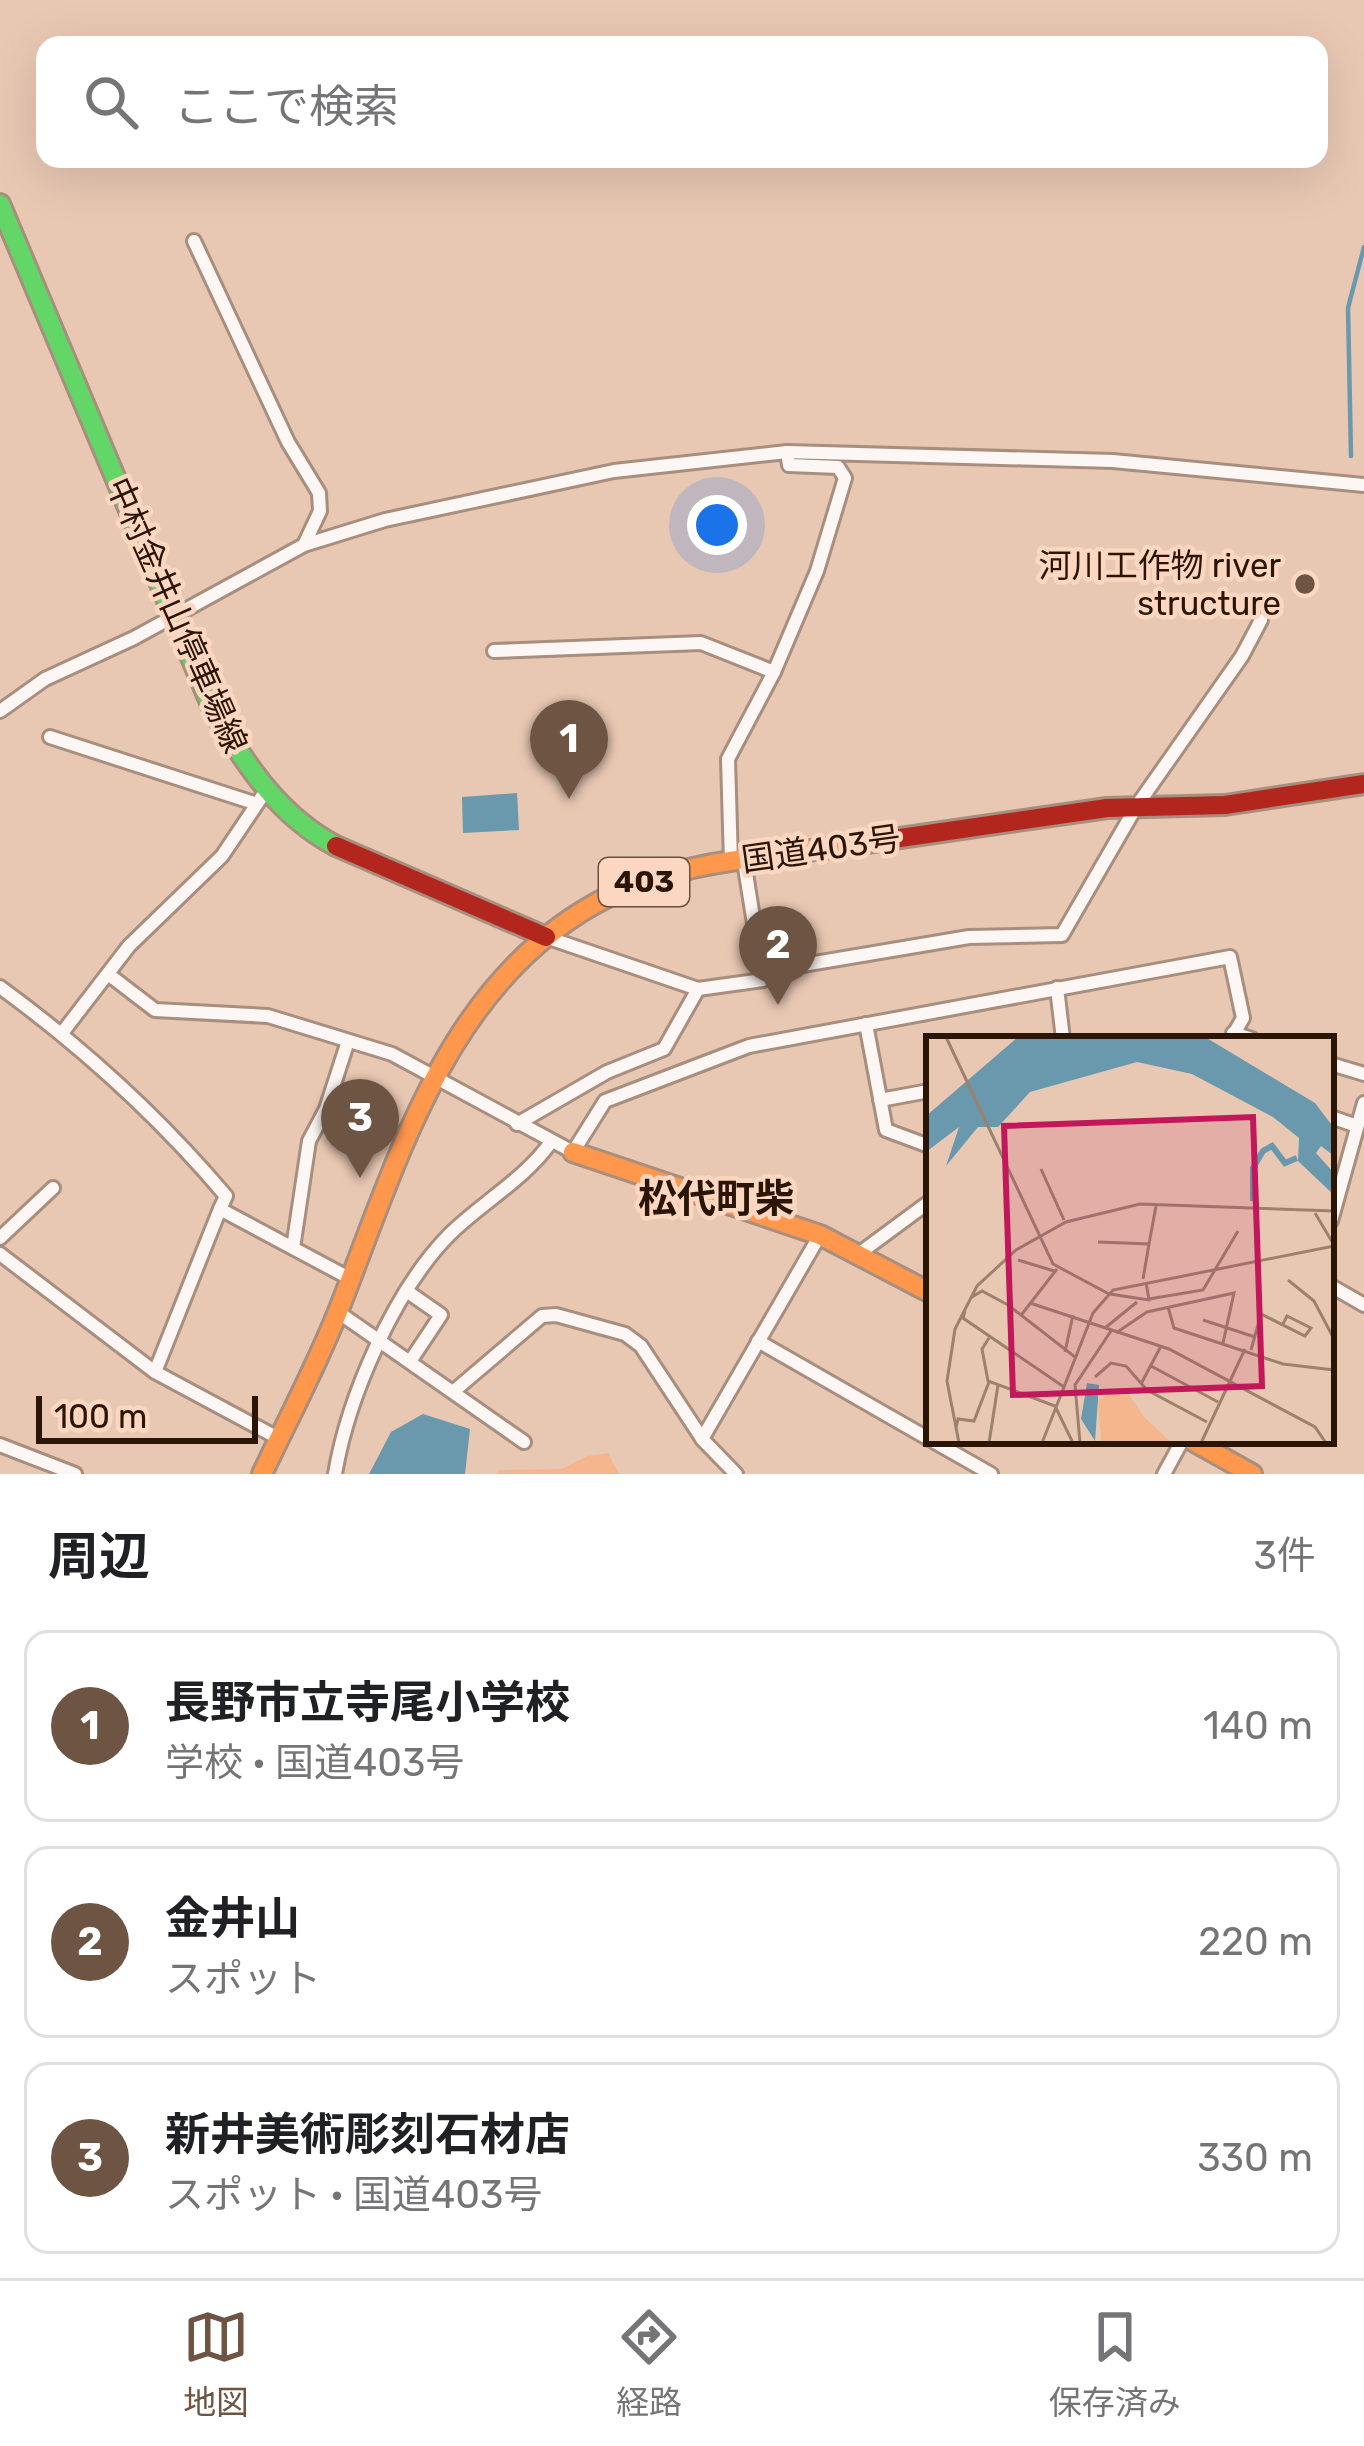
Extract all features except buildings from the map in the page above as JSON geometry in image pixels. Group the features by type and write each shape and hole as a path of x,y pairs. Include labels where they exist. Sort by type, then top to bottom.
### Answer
{"main road":[{"name":"中村金井山停車場線","path":"0,204 172,612 227,737 260,798 325,844 546,937"},
{"name":"国道403号","path":"262,1474 338,1312 377,1203 472,1010 546,937 615,893 669,874 738,861 1136,807 1225,805 1364,784"},
{"path":"573,1152 820,1235 926,1290"},
{"path":"1198,1444 1252,1474"}],"street":[{"path":"194,241 288,442 319,494 320,511 304,545"},
{"path":"0,711 45,679 304,545 385,520 597,475 787,452 1113,461 1364,485"},
{"path":"546,937 698,989 763,980 738,861 728,759 774,672 817,571 845,478 838,467 789,465 787,452"},
{"path":"761,972 969,937 1062,935 1136,807 1242,656 1261,620"},
{"path":"494,651 701,644 774,672"},
{"path":"50,737 260,798 222,856 108,974 62,1033"},
{"path":"108,974 155,1010 268,1016 392,1054 573,1152 597,1107 619,1094 749,1046 1230,957 1243,1018 1232,1036"},
{"path":"0,987 62,1033 197,1162 226,1196 154,1372"},
{"path":"1057,988 1063,1036"},
{"path":"517,1124 607,1072 664,1049 698,989"},
{"path":"866,1024 892,1136 926,1145"},
{"path":"293,1248 308,1141 326,1109 348,1041"},
{"path":"1334,1065 1364,1074"},
{"path":"880,1100 926,1092"},
{"path":"1334,1202 1364,1102"},
{"path":"1334,1118 1358,1126"},
{"path":"335,1474 353,1404 408,1292 445,1240 530,1168 550,1142"},
{"path":"0,1238 53,1188"},
{"path":"860,1253 926,1204"},
{"path":"220,1209 350,1279"},
{"path":"702,1439 820,1235"},
{"path":"0,1254 154,1372 279,1438"},
{"path":"1334,1288 1364,1305"},
{"path":"408,1292 441,1315 411,1360"},
{"path":"338,1312 524,1442"},
{"path":"454,1391 532,1322 556,1315 626,1334 641,1346 702,1439 736,1474"},
{"path":"758,1341 926,1437"},
{"path":"938,1444 991,1474"},
{"path":"1164,1474 1180,1444"},
{"path":"0,1445 75,1474"}],"shaded area":[{"path":"608,1453 619,1474 496,1474 499,1470 562,1469 587,1456"}],"water":[{"path":"517,793 519,830 463,833 462,797"},
{"path":"423,1414 470,1429 465,1474 369,1474 391,1432"}],"waterway":[{"path":"1351,456 1348,308 1364,247"}],"traffic: fast":[{"path":"0,204 214,712 281,804 336,846"}],"traffic: slow":[{"path":"262,1474 330,1330 409,1130 471,1019 510,971 556,929 640,883 730,861 852,845"},
{"path":"573,1152 820,1235 926,1290"},
{"path":"1198,1444 1252,1474"}],"traffic: jam":[{"path":"852,845 1107,808 1225,805 1364,784"},
{"path":"336,846 546,937"}],"place":[{"name":"河川工作物 river structure","path":"1305,584"},
{"name":"長野市立寺尾小学校","path":"569,799"},
{"name":"金井山","path":"778,1005"},
{"name":"新井美術彫刻石材店","path":"360,1178"}],"district":[{"name":"松代町柴","path":"716,1199"}]}
